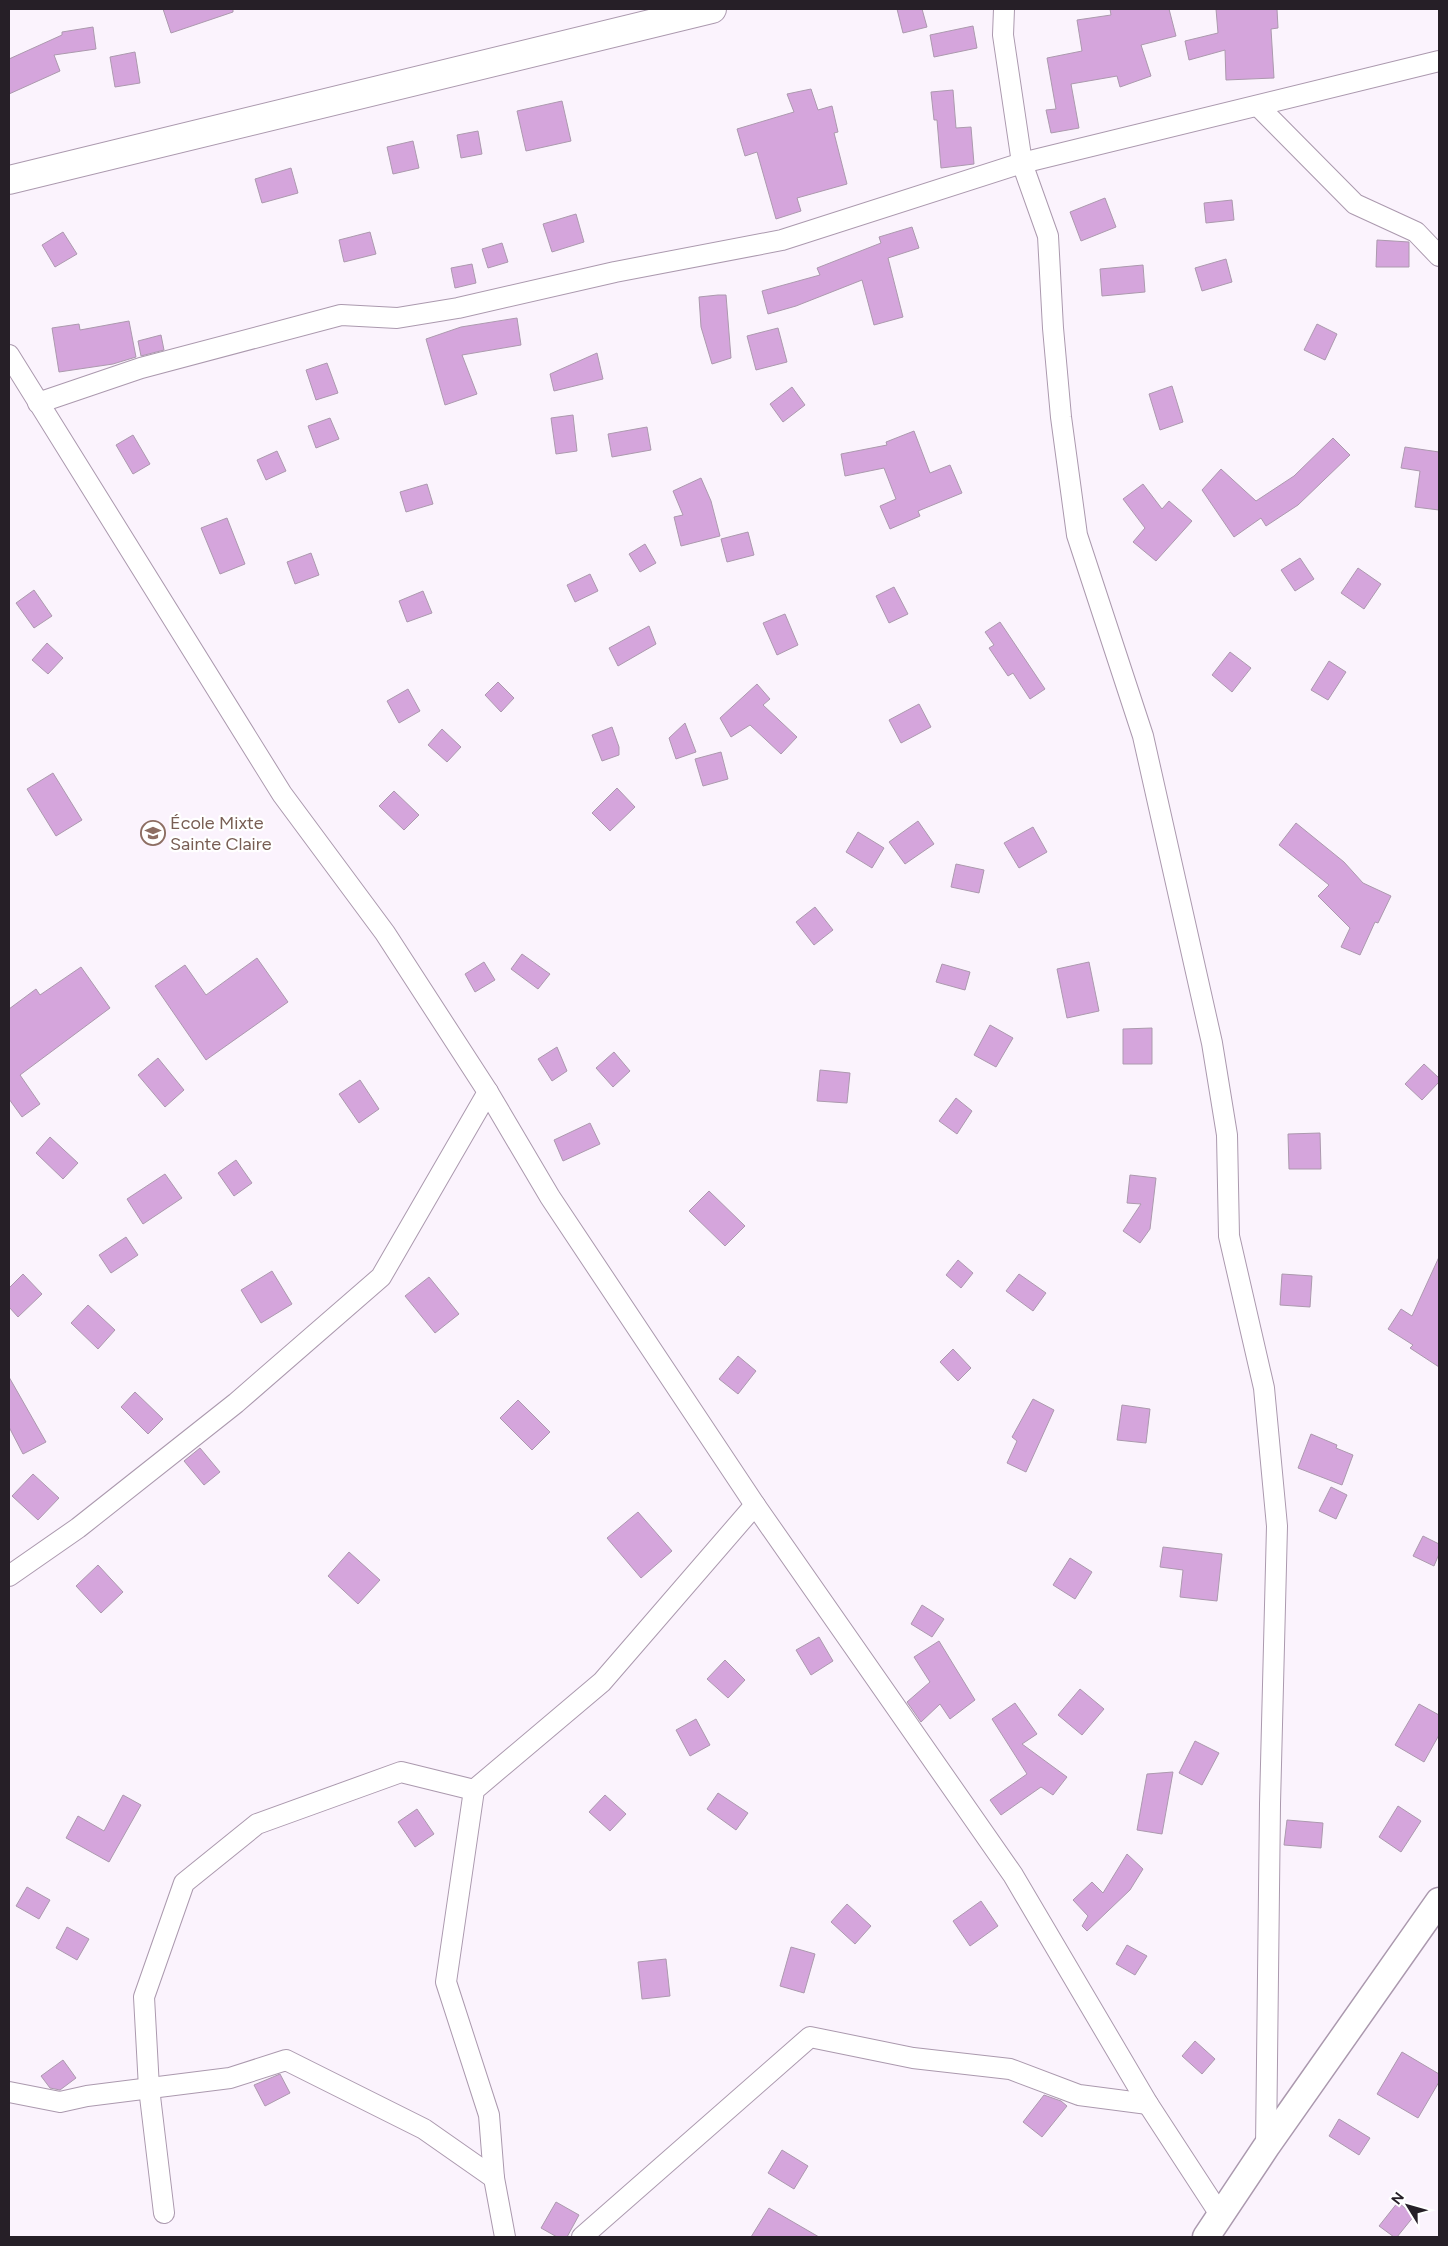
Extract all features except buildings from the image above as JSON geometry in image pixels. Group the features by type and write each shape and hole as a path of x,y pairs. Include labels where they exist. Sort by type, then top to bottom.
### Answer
{"main road":[{"path":"9,180 712,9"}],"street":[{"path":"1004,9 1003,34 1022,163 1048,236 1054,348 1077,535 1143,736 1212,1043 1227,1135 1229,1236 1264,1388 1277,1526 1270,1804 1266,2147"},
{"path":"38,404 141,368 341,315 397,318 449,310 615,272 782,240 1022,163 1439,62"},
{"path":"1258,106 1354,204 1416,232 1439,256"},
{"path":"9,355 282,794 385,933 488,1092 550,1197 755,1505 1013,1875 1148,2104 1220,2216"},
{"path":"9,1576 78,1528 236,1403 381,1277 488,1092"},
{"path":"505,2237 494,2178 489,2115 446,1982 474,1790 602,1682 755,1505"},
{"path":"164,2213 149,2088 144,1996 184,1884 257,1824 401,1772 474,1790"},
{"path":"1206,2237 1266,2147 1439,1900"},
{"path":"582,2237 810,2037 913,2058 1010,2069 1079,2095 1148,2104"},
{"path":"9,2092 60,2102 87,2096 230,2078 286,2060 424,2129 494,2178"}],"place":[{"name":"École Mixte Sainte Claire","path":"153,833"}]}
